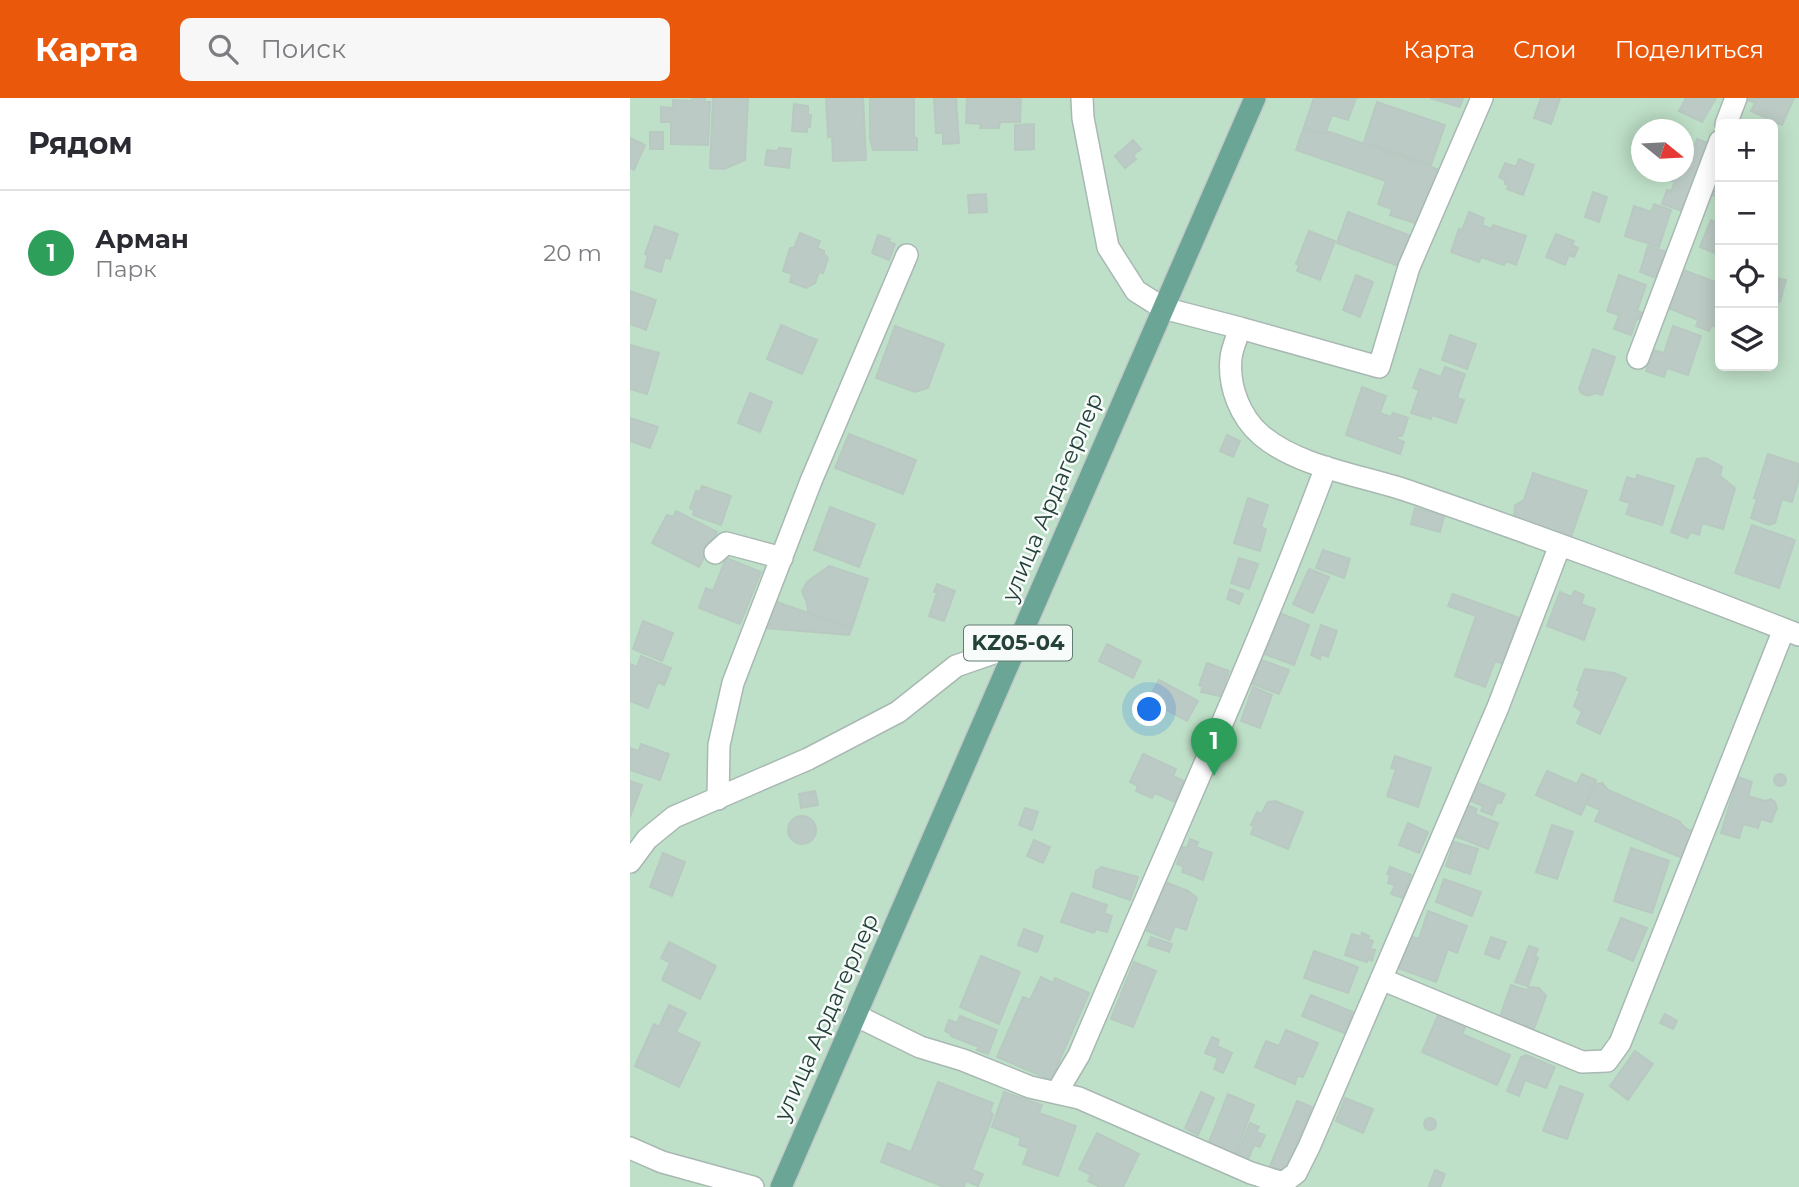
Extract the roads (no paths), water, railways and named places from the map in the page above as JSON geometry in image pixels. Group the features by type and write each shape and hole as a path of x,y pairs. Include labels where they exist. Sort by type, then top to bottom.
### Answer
{"main road":[{"name":"улица Ардагерлер","path":"781,1187 1255,98"}],"street":[{"path":"1082,98 1083,118 1108,247 1136,291 1163,308 1379,367 1409,267 1482,98"},
{"path":"1728,119 1736,98"},
{"path":"1638,358 1715,154"},
{"path":"718,799 719,746 733,683 811,481 907,255"},
{"path":"1240,328 1231,357 1232,385 1242,412 1261,435 1297,457 1399,487 1652,577 1792,632 1620,1043 1608,1061 1582,1062 1381,979"},
{"path":"1057,1092 1079,1055 1222,723 1283,580 1326,467"},
{"path":"715,553 726,543 782,558"},
{"path":"856,1015 920,1047 963,1060 1030,1087 1079,1098 1251,1173 1283,1183 1296,1173 1309,1147 1498,707 1560,545"},
{"path":"630,862 647,839 674,817 808,759 898,712 956,666 1017,645"},
{"path":"630,1148 662,1162 753,1187"}],"place":[{"name":"Арман","path":"1214,776"}]}
